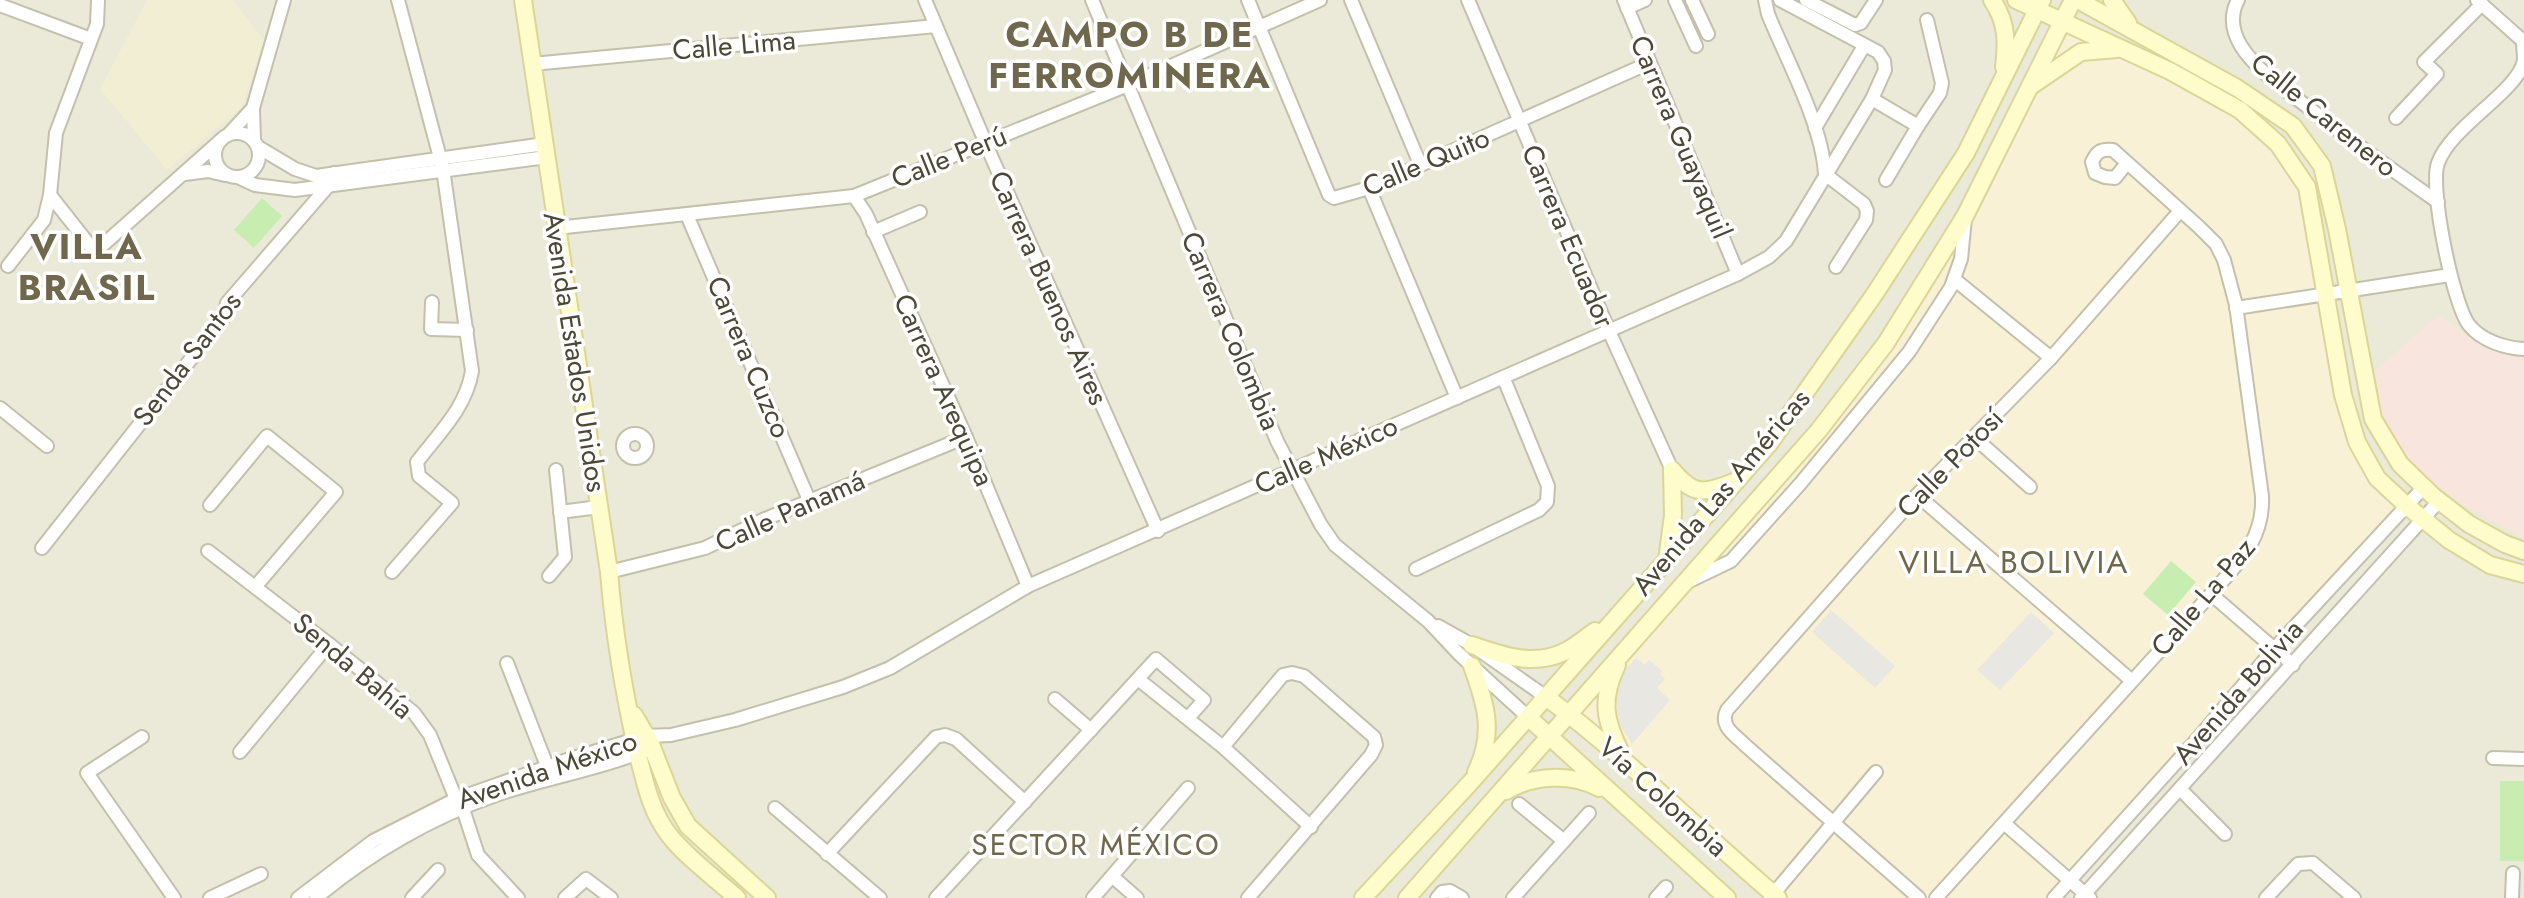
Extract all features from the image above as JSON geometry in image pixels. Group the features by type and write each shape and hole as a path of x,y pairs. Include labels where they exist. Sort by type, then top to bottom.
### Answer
{"main road":[{"name":"Avenida Estados Unidos","path":"523,0 609,572 614,636 627,704 643,744 688,826 767,898"},
{"path":"1992,0 2001,14 2006,33 2002,80"},
{"path":"2016,0 2040,5 2063,21 2170,71 2240,110 2278,144 2307,187 2343,395 2357,442 2377,478 2449,540 2490,565 2524,574"},
{"path":"2076,0 2237,88 2293,126 2322,166 2373,419 2400,464 2439,501 2469,524 2524,551"},
{"name":"Avenida Las Américas","path":"1407,898 1819,430 1886,343 1965,216 2027,89 2076,0"},
{"path":"2112,0 2134,31"},
{"name":"Avenida Las Américas","path":"1363,898 1470,783 1769,444 1916,233 1966,153 2040,5"},
{"path":"2027,89 2081,52 2123,49"},
{"path":"1672,470 1692,490 1702,492 1739,480"},
{"path":"1667,560 1673,515 1672,470"},
{"path":"1472,645 1524,659 1549,657 1563,653 1614,620"},
{"path":"1625,762 1608,728 1606,695 1616,667 1628,647"},
{"path":"1470,783 1480,762 1487,722 1486,705 1472,666"},
{"name":"Vía Colombia","path":"1546,697 1625,762 1774,897"},
{"name":"Vía Colombia","path":"1528,717 1727,898"},
{"name":"Avenida Estados Unidos","path":"643,744 647,792 664,829 737,898"},
{"path":"1495,798 1513,787 1540,778 1578,780 1616,797"}],"street":[{"path":"8,266 44,220 50,195 56,133 97,24 98,0"},
{"path":"240,178 257,167 260,154 256,144 253,108 284,0"},
{"path":"392,572 452,503 419,476 417,462 460,406 469,390 472,371 442,163 398,0"},
{"name":"Carrera Buenos Aires","path":"925,0 1158,531"},
{"name":"Carrera Colombia","path":"1092,0 1277,441 1321,525 1335,545 1428,621 1528,717"},
{"path":"1248,0 1261,28"},
{"name":"Calle Perú","path":"556,228 854,196 1128,85 1320,0"},
{"path":"1351,0 1420,164"},
{"name":"Carrera Ecuador","path":"1468,0 1609,331 1672,470"},
{"path":"1626,4 1645,0"},
{"path":"1675,0 1696,46"},
{"path":"1692,0 1708,34"},
{"path":"1765,0 1815,128 1824,156 1825,174 1864,204 1867,211 1866,220 1836,267"},
{"path":"1780,0 1864,46 1815,128"},
{"path":"1806,0 1855,25 1861,23 1876,0"},
{"path":"2396,118 2437,74 2424,62 2479,2 2523,41 2524,61 2517,76 2457,134 2438,163 2435,184 2450,275 2469,326 2504,347 2524,349"},
{"name":"Carrera Guayaquil","path":"1626,4 1738,274"},
{"path":"0,5 91,39"},
{"name":"Calle Carenero","path":"2235,6 2234,27 2241,46 2261,69 2344,136 2438,202"},
{"path":"1886,180 1940,93 1942,83 1927,20"},
{"name":"Calle Lima","path":"532,64 936,26"},
{"name":"Calle Quito","path":"1261,28 1329,195 1334,198 1369,188 1649,63"},
{"name":"Calle México","path":"671,735 735,720 843,687 890,668 1028,586 1504,379 1738,274 1769,257 1786,241 1872,99 1885,70 1884,61 1878,52 1864,46"},
{"path":"1872,99 1918,126"},
{"path":"226,175 216,162 217,146 253,108"},
{"path":"50,195 95,252 224,138 242,133 295,169 332,179"},
{"path":"185,174 208,171 240,178 255,185 295,190 332,179 546,150"},
{"name":"Calle La Paz","path":"1936,898 2211,594 2252,545 2261,521 2262,505 2236,308 2224,260 2216,244 2127,163"},
{"name":"Senda Santos","path":"42,548 224,317 227,303 332,179"},
{"path":"1369,188 1457,398"},
{"name":"Carrera Arequipa","path":"854,196 966,437 1028,586"},
{"name":"Calle Potosí","path":"1833,822 1745,745 1725,725 1723,718 1758,674 1917,495 2051,358 2180,211"},
{"path":"873,232 920,212"},
{"name":"Carrera Cuzco","path":"687,215 809,500"},
{"name":"Avenida Las Américas","path":"1685,583 1731,561 1800,484 1909,352 1935,315 1954,279 1961,259 1965,216"},
{"path":"2236,308 2450,275"},
{"path":"1954,279 2051,358"},
{"path":"432,302 431,329 467,330"},
{"path":"1416,569 1539,510 1547,502 1548,486 1504,379"},
{"path":"0,408 47,446"},
{"path":"210,505 267,436 336,492 255,587"},
{"name":"Calle Panamá","path":"609,572 705,548 809,500 966,437"},
{"path":"1975,438 2030,487"},
{"path":"549,576 565,557 556,470"},
{"name":"Avenida Bolivia","path":"2054,898 2274,649 2424,487"},
{"path":"1917,495 2132,681"},
{"name":"Avenida Bolivia","path":"2085,896 2439,501"},
{"path":"560,512 599,507"},
{"name":"Senda Bahía","path":"208,551 414,713 430,735 478,855 518,898"},
{"path":"2211,594 2293,665"},
{"name":"Carrera Colombia","path":"1428,621 1472,645 1546,697"},
{"path":"240,752 329,644"},
{"path":"936,898 1156,659 1204,700 1188,718"},
{"path":"507,663 550,772"},
{"path":"1223,747 1283,675 1292,673 1304,676 1374,737 1376,745 1311,827 1248,898"},
{"path":"1138,679 1223,747 1311,827"},
{"path":"1055,699 1091,730"},
{"name":"Avenida México","path":"298,898 373,841 459,804 495,795 550,772 671,735"},
{"path":"827,854 936,737 945,735 956,739 1025,802"},
{"path":"142,737 87,773 174,898"},
{"path":"2493,758 2524,759"},
{"path":"1774,897 1876,772"},
{"path":"1093,898 1188,788"},
{"path":"2181,790 2225,834"},
{"name":"Avenida México","path":"316,898 339,878 459,804"},
{"path":"1519,804 1564,841"},
{"path":"775,808 880,898"},
{"path":"1513,898 1589,813"},
{"path":"1833,822 1919,898"},
{"path":"2005,824 2071,879 2085,896"},
{"path":"2266,898 2298,864 2305,862 2313,863 2354,898"},
{"path":"412,898 438,870"},
{"path":"2512,898 2513,873"},
{"path":"212,898 261,874"},
{"path":"1113,877 1137,898"},
{"path":"565,898 586,879 611,898"},
{"path":"1656,898 1666,887"},
{"path":"1437,898 1442,892 1456,894"}],"shaded area":[{"path":"0,0 2524,0 2524,898 0,898"},
{"path":"147,0 233,0 264,40 242,107 167,170 100,89"},
{"path":"2063,21 2240,110 2307,187 2357,442 2407,506 2053,898 1778,898 1568,714 1819,430 1965,216"},
{"path":"2438,315 2480,344 2503,352 2524,353 2524,538 2463,505 2430,480 2397,450 2374,408 2369,376"},
{"path":"1831,610 1895,666 1875,688 1812,632"},
{"path":"2031,612 2054,633 2000,690 1977,670"},
{"path":"1636,658 1645,665 1649,660 1662,671 1660,674 1665,679 1657,688 1670,700 1632,744 1620,725 1615,700 1619,677"}],"green space":[{"path":"262,198 282,216 254,248 234,230"},
{"path":"2171,561 2196,582 2168,615 2143,594"},
{"path":"2500,781 2524,781 2524,861 2500,861"}],"district":[{"name":"CAMPO B DE FERROMINERA","path":"1130,54"},
{"name":"VILLA BRASIL","path":"87,266"},
{"name":"VILLA BOLIVIA","path":"2014,562"},
{"name":"SECTOR MÉXICO","path":"1096,844"}]}
